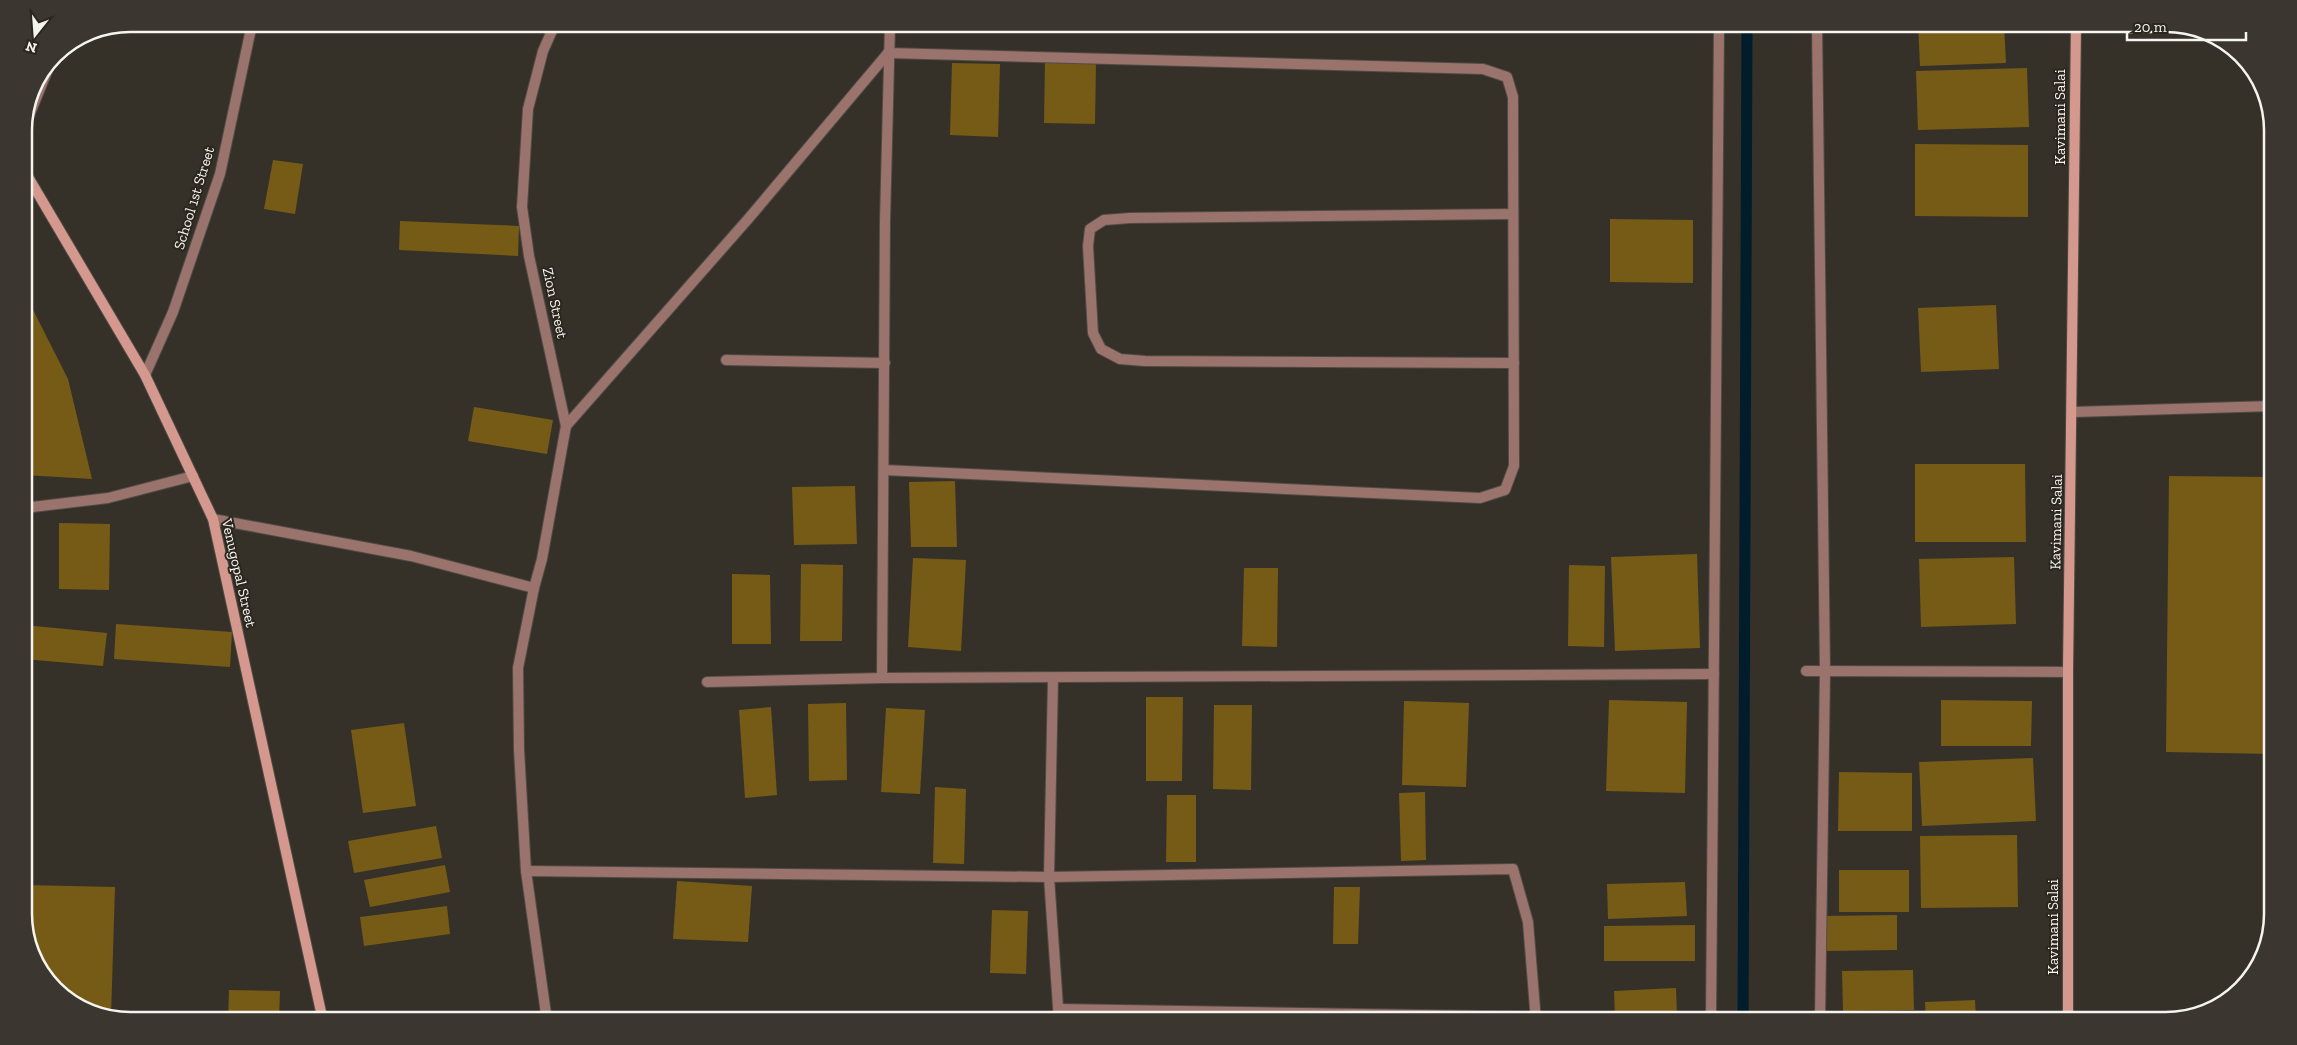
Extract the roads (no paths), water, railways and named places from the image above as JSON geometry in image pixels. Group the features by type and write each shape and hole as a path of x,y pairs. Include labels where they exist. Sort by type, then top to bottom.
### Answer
{"street":[{"name":"School 1st Street","path":"145,375 173,312 220,174 250,32"},
{"name":"Zion Street","path":"546,1012 526,871 519,750 518,668 534,588 542,559 566,426 529,256 522,207 528,109 543,50 551,32"},
{"path":"882,678 889,32"},
{"path":"1711,1012 1719,32"},
{"path":"1817,32 1825,671 1820,1012"},
{"name":"Kavimani Salai","path":"2068,1012 2068,672 2073,412 2076,32"},
{"path":"566,426 672,307 888,53"},
{"path":"884,470 1480,498 1505,490 1514,466 1513,97 1507,76 1483,69 888,53"},
{"name":"Venugopal Street","path":"33,185 145,375 213,519 321,1012"},
{"path":"1513,214 1130,218 1104,220 1090,229 1088,246 1093,333 1101,349 1120,359 1155,361 1514,363"},
{"path":"726,360 885,363"},
{"path":"2073,412 2264,406"},
{"path":"33,507 108,498 193,476"},
{"path":"213,519 411,556 534,588"},
{"path":"1806,671 2068,672"},
{"path":"707,682 882,678 1714,674"},
{"path":"1052,678 1049,877 1059,1009 1202,1012"},
{"path":"526,871 1049,877 1513,869 1528,922 1535,1012"}],"waterway":[{"path":"1743,1012 1747,32"}]}
